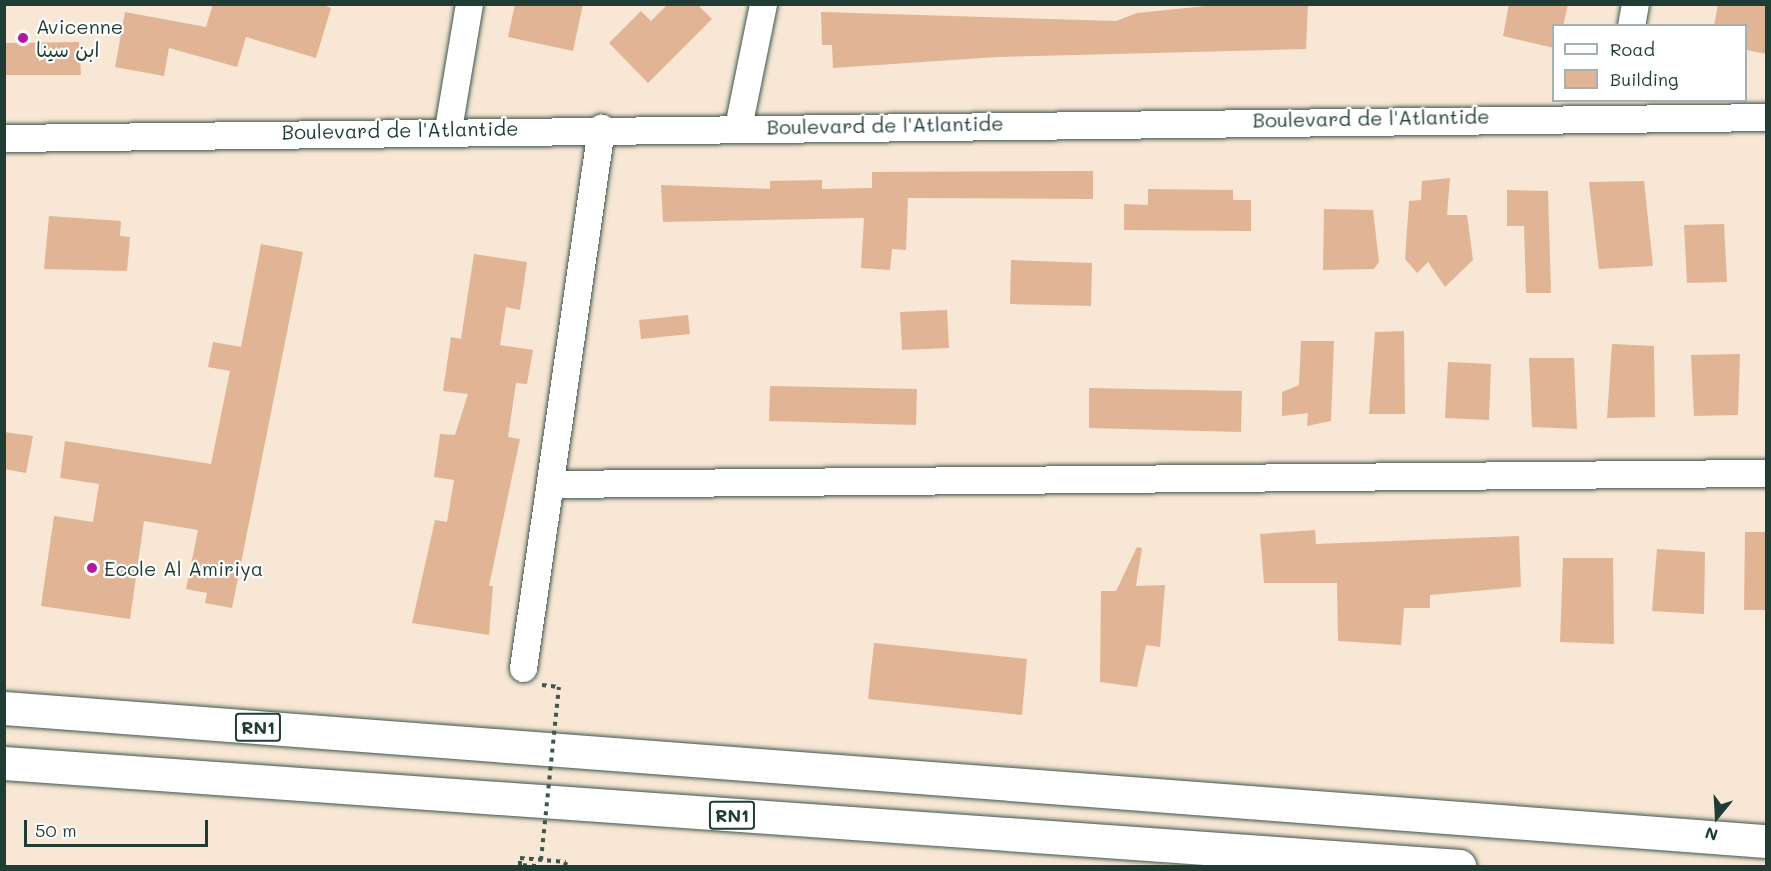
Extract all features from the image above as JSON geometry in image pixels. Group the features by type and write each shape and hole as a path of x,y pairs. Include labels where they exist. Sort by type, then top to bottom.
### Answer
{"highway":[{"name":"RN1","path":"4,708 1767,841"},
{"name":"RN1","path":"4,763 1459,867"}],"street":[{"path":"448,129 469,4"},
{"path":"738,127 763,4"},
{"path":"1631,24 1635,4"},
{"name":"Boulevard de l'Atlantide","path":"4,138 448,129 738,127 1613,108 1767,117"},
{"path":"523,668 601,128"},
{"path":"550,484 1767,473"}],"path":[{"path":"541,860 559,687"},
{"path":"536,867 520,865 520,858 566,862 565,867"}],"building":[{"path":"213,4 321,4 331,8 316,58 246,37 237,67 169,48 164,76 115,67 125,12 206,27"},
{"path":"515,4 583,4 573,51 508,37"},
{"path":"668,4 697,4 712,19 648,83 609,43 641,11 651,21"},
{"path":"1308,4 1306,49 997,57 833,68 832,45 822,45 821,12 1116,21 1137,13 1206,6"},
{"path":"1509,4 1568,4 1563,24 1552,24 1552,48 1503,36"},
{"path":"1718,4 1767,4 1767,54 1747,50 1747,24 1714,24"},
{"path":"79,42 81,75 4,75 4,43"},
{"path":"1093,171 1093,199 908,198 906,250 892,249 890,270 861,268 864,218 663,222 661,185 770,189 770,181 822,180 822,189 872,188 872,172"},
{"path":"1450,178 1447,215 1467,215 1473,260 1445,287 1428,262 1417,273 1405,259 1409,201 1421,200 1422,181"},
{"path":"1644,181 1653,266 1599,269 1589,182"},
{"path":"1148,189 1233,190 1233,200 1251,200 1251,231 1124,230 1124,204 1148,205"},
{"path":"1507,190 1548,191 1551,293 1526,293 1524,226 1507,226"},
{"path":"1324,209 1373,210 1379,262 1374,269 1323,270"},
{"path":"49,216 121,221 120,236 130,237 127,271 44,269"},
{"path":"1724,224 1727,282 1687,283 1684,225"},
{"path":"261,244 303,252 232,608 205,603 207,593 186,589 198,530 144,521 130,619 41,606 54,516 93,522 99,484 60,478 65,441 211,464 230,371 208,367 213,342 241,347"},
{"path":"474,254 527,262 520,310 506,307 500,345 533,350 527,384 516,383 508,437 520,439 489,586 493,586 489,635 412,623 435,520 447,522 454,480 434,477 440,434 455,435 468,394 443,391 451,337 461,339"},
{"path":"1011,260 1092,263 1091,306 1010,304"},
{"path":"947,310 949,348 902,350 900,312"},
{"path":"688,315 690,334 641,339 639,320"},
{"path":"1404,331 1405,414 1369,414 1375,332"},
{"path":"1301,341 1334,341 1331,421 1307,426 1308,413 1282,416 1282,392 1299,385"},
{"path":"1612,344 1654,346 1655,417 1607,418"},
{"path":"1740,354 1738,415 1694,416 1691,355"},
{"path":"1529,358 1574,358 1577,429 1532,427"},
{"path":"1448,362 1491,364 1489,420 1445,418"},
{"path":"770,386 917,389 916,425 769,421"},
{"path":"1089,388 1242,391 1241,432 1089,428"},
{"path":"4,432 33,436 26,473 4,469"},
{"path":"1315,530 1316,544 1519,536 1521,587 1430,595 1430,608 1404,608 1401,645 1338,641 1337,583 1264,583 1260,534"},
{"path":"1745,532 1767,532 1767,610 1744,610"},
{"path":"1137,547 1142,548 1136,586 1165,585 1160,647 1146,645 1137,687 1100,682 1101,591 1116,591"},
{"path":"1657,549 1705,552 1704,614 1652,611"},
{"path":"1563,558 1613,558 1614,644 1560,642"},
{"path":"874,643 1027,659 1022,715 868,699"}],"place":[{"name":"Avicenne ابن سينا","path":"23,38"},
{"name":"Ecole Al Amiriya","path":"92,568"}]}
